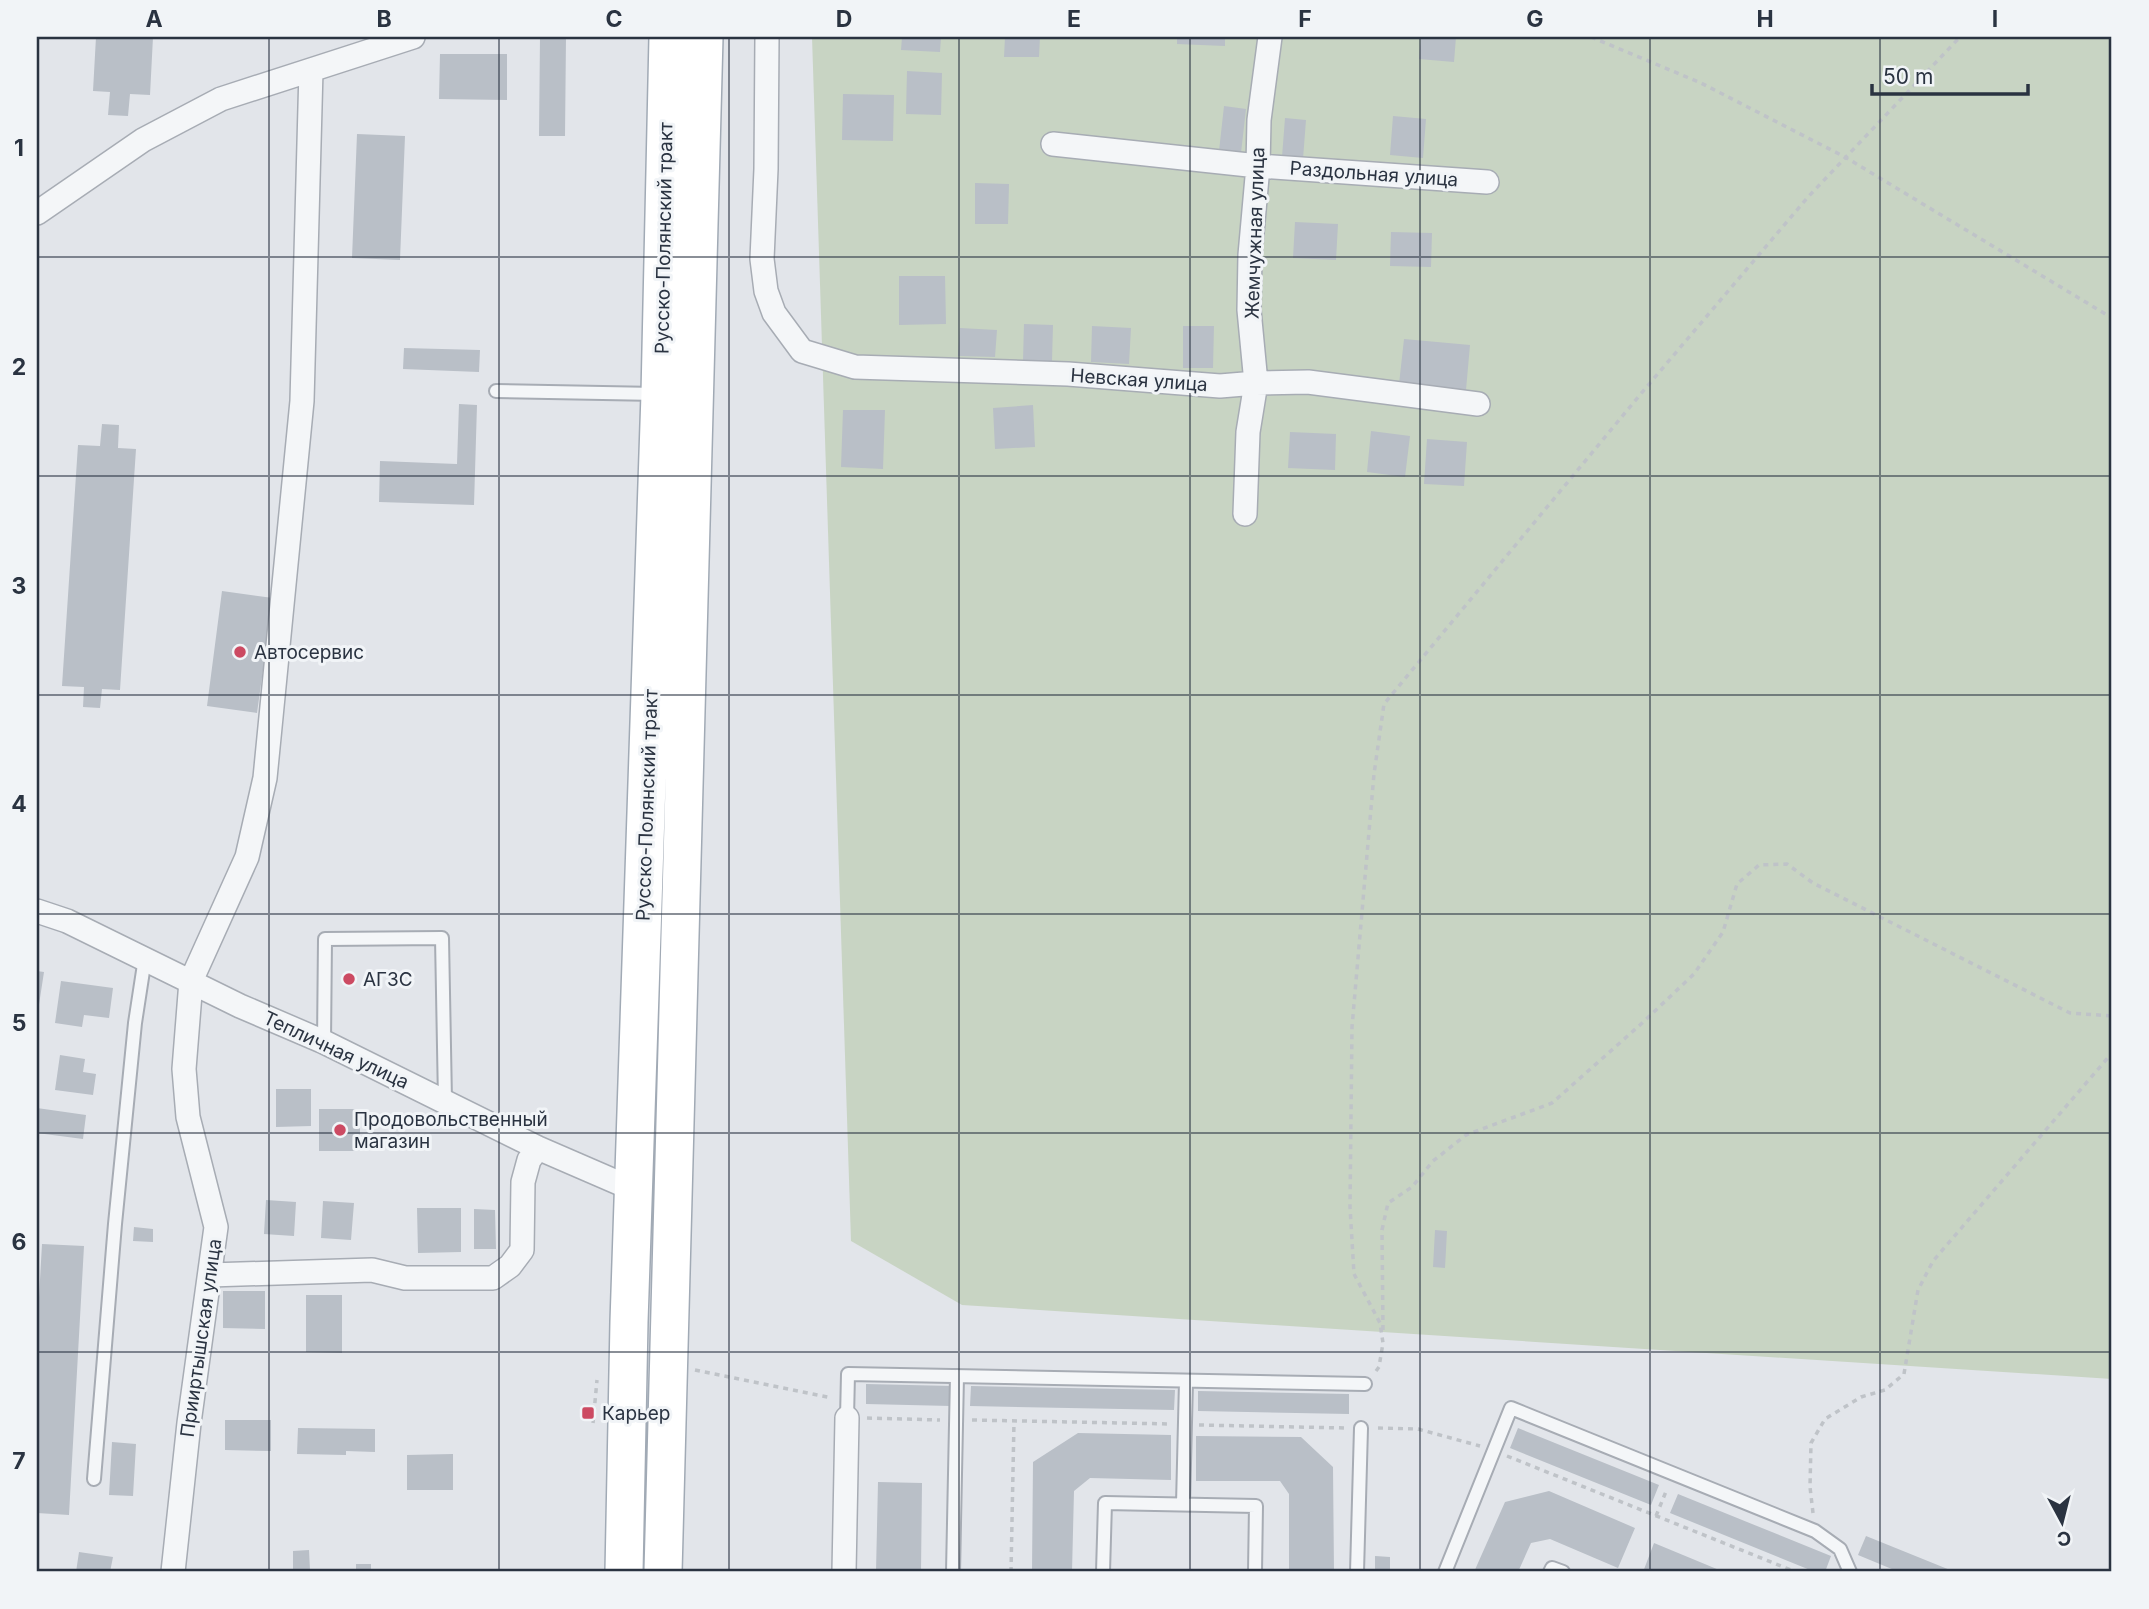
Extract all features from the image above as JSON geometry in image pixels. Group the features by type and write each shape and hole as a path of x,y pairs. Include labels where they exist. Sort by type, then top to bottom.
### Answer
{"main road":[{"name":"Русско-Полянский тракт","path":"624,1572 629,1322 660,394 668,37"},
{"name":"Русско-Полянский тракт","path":"663,1572 671,1177 696,408 704,37"}],"street":[{"path":"37,213 143,140 221,99 413,37"},
{"name":"Невская улица","path":"767,37 762,259 766,291 774,313 802,351 855,367 1068,374 1220,386 1308,382 1478,404"},
{"name":"Жемчужная улица","path":"1245,514 1248,432 1256,383 1250,310 1250,255 1259,120 1270,37"},
{"name":"Прииртышская улица","path":"173,1572 189,1423 216,1227 188,1117 184,1069 191,981 247,857 265,778 302,401 311,70"},
{"name":"Раздольная улица","path":"1053,144 1258,166 1487,182"},
{"name":"Тепличная улица","path":"37,911 67,921 240,1006 324,1042 538,1148 635,1190"},
{"path":"210,1275 372,1270 405,1278 493,1278 510,1266 522,1250 523,1182 529,1160 538,1148"},
{"path":"844,1572 847,1412"}],"lane":[{"path":"496,391 660,394"},
{"path":"324,1042 325,939 442,938 445,1101"},
{"path":"94,1479 133,1037 145,958"},
{"path":"847,1412 848,1374 1365,1384"},
{"path":"953,1572 957,1377"},
{"path":"1183,1504 1186,1381"},
{"path":"1444,1572 1511,1408 1815,1531 1840,1549 1850,1572"},
{"path":"1357,1572 1361,1428"},
{"path":"1103,1572 1105,1503 1256,1506 1255,1572"},
{"path":"1550,1572 1552,1568 1563,1572"}],"path":[{"path":"1591,37 1701,83 1845,158 2112,318"},
{"path":"1383,1343 1380,1323 1353,1274 1350,1207 1352,1027 1374,774 1384,704 1808,197 1960,37"},
{"path":"1365,1384 1379,1367 1383,1343 1382,1230 1388,1203 1412,1187 1433,1161 1466,1135 1552,1103 1640,1025 1694,974 1723,932 1737,884 1759,865 1787,864 1813,883 2070,1013 2112,1016"},
{"path":"1815,1531 1810,1487 1811,1443 1825,1419 1861,1398 1885,1390 1904,1374 1918,1290 1933,1261 2112,1053"},
{"path":"686,1368 835,1399 847,1412"},
{"path":"1011,1572 1014,1421"},
{"path":"1494,1451 1796,1572"},
{"path":"1656,1516 1673,1474"}],"green space":[{"path":"812,37 2112,37 2112,1379 962,1305 851,1241"}],"building":[{"path":"96,37 153,37 150,95 130,94 128,116 108,115 110,92 93,91"},
{"path":"540,37 566,37 565,136 539,136"},
{"path":"902,37 941,37 940,52 901,50"},
{"path":"1005,37 1040,37 1039,57 1004,57"},
{"path":"1177,37 1225,37 1225,46 1177,44"},
{"path":"1421,37 1456,37 1454,62 1419,59"},
{"path":"440,54 507,54 507,100 439,99"},
{"path":"907,71 942,73 941,115 906,114"},
{"path":"843,94 894,95 893,141 842,140"},
{"path":"1224,106 1246,109 1241,153 1219,151"},
{"path":"1393,116 1426,119 1423,158 1390,155"},
{"path":"1285,118 1306,120 1303,159 1282,157"},
{"path":"357,134 405,136 400,260 352,258"},
{"path":"975,183 1009,184 1008,224 975,224"},
{"path":"1295,222 1338,224 1336,260 1293,258"},
{"path":"1391,232 1432,233 1431,267 1390,266"},
{"path":"899,276 945,276 946,324 899,325"},
{"path":"1024,324 1053,325 1052,361 1023,361"},
{"path":"1092,326 1131,328 1129,364 1091,362"},
{"path":"1183,326 1214,326 1213,368 1183,368"},
{"path":"960,328 997,330 995,357 958,356"},
{"path":"1404,339 1470,345 1466,390 1399,384"},
{"path":"404,348 480,350 479,372 403,369"},
{"path":"459,404 477,405 474,505 379,502 380,461 457,464"},
{"path":"1033,405 1035,447 995,449 993,408"},
{"path":"843,410 885,410 883,469 841,467"},
{"path":"102,424 119,425 118,448 136,449 120,690 102,689 100,708 83,707 84,687 62,686 78,445 100,446"},
{"path":"1371,431 1410,436 1405,477 1367,472"},
{"path":"1290,432 1336,434 1335,470 1288,468"},
{"path":"1427,439 1467,442 1464,486 1424,484"},
{"name":"Автосервис","path":"222,591 273,598 257,713 207,706"},
{"path":"37,971 44,972 38,1011 37,1011"},
{"path":"61,981 113,988 109,1018 84,1015 82,1027 55,1023"},
{"path":"60,1055 85,1059 83,1072 96,1074 93,1095 55,1090"},
{"path":"276,1089 311,1089 311,1126 276,1127"},
{"path":"37,1108 86,1115 83,1139 37,1133"},
{"name":"Продовольственный магазин","path":"319,1109 360,1109 360,1151 319,1151"},
{"path":"266,1200 296,1202 294,1236 264,1234"},
{"path":"323,1201 354,1203 351,1240 321,1238"},
{"path":"417,1208 461,1208 461,1252 418,1253"},
{"path":"474,1209 495,1210 496,1249 474,1249"},
{"path":"134,1227 153,1229 153,1242 133,1241"},
{"path":"1435,1230 1447,1231 1445,1268 1433,1267"},
{"path":"42,1244 84,1246 69,1515 37,1513 37,1333"},
{"path":"223,1291 265,1291 265,1329 223,1328"},
{"path":"306,1295 342,1295 342,1353 306,1352"},
{"path":"866,1384 952,1386 951,1406 866,1404"},
{"path":"971,1386 1175,1390 1174,1410 970,1406"},
{"path":"1198,1391 1349,1394 1349,1414 1198,1411"},
{"path":"225,1420 271,1420 271,1451 225,1450"},
{"path":"298,1428 375,1429 375,1452 346,1451 346,1455 297,1454"},
{"path":"1518,1428 1659,1485 1651,1505 1510,1448"},
{"path":"1078,1433 1171,1435 1171,1480 1090,1478 1074,1491 1072,1572 1032,1572 1033,1462"},
{"path":"1196,1436 1301,1437 1333,1467 1334,1572 1289,1572 1289,1494 1280,1481 1196,1481"},
{"path":"112,1442 136,1444 133,1496 109,1495"},
{"path":"453,1454 453,1490 407,1490 407,1455"},
{"path":"878,1482 922,1483 921,1572 876,1572"},
{"path":"1549,1491 1635,1528 1618,1568 1550,1539 1531,1543 1518,1572 1474,1572 1505,1502"},
{"path":"1678,1494 1831,1556 1825,1572 1815,1572 1670,1513"},
{"path":"1866,1536 1955,1572 1899,1572 1858,1555"},
{"path":"1654,1543 1724,1572 1643,1572"},
{"path":"309,1550 310,1570 293,1572 293,1551"},
{"path":"79,1552 113,1557 110,1572 76,1572"},
{"path":"1375,1556 1390,1557 1390,1572 1375,1572"},
{"path":"356,1564 371,1564 371,1572 356,1572"}],"place":[{"name":"Автосервис","path":"240,652"},
{"name":"АГЗС","path":"349,979"},
{"name":"Продовольственный магазин","path":"340,1130"},
{"name":"Карьер","path":"588,1413"}]}
